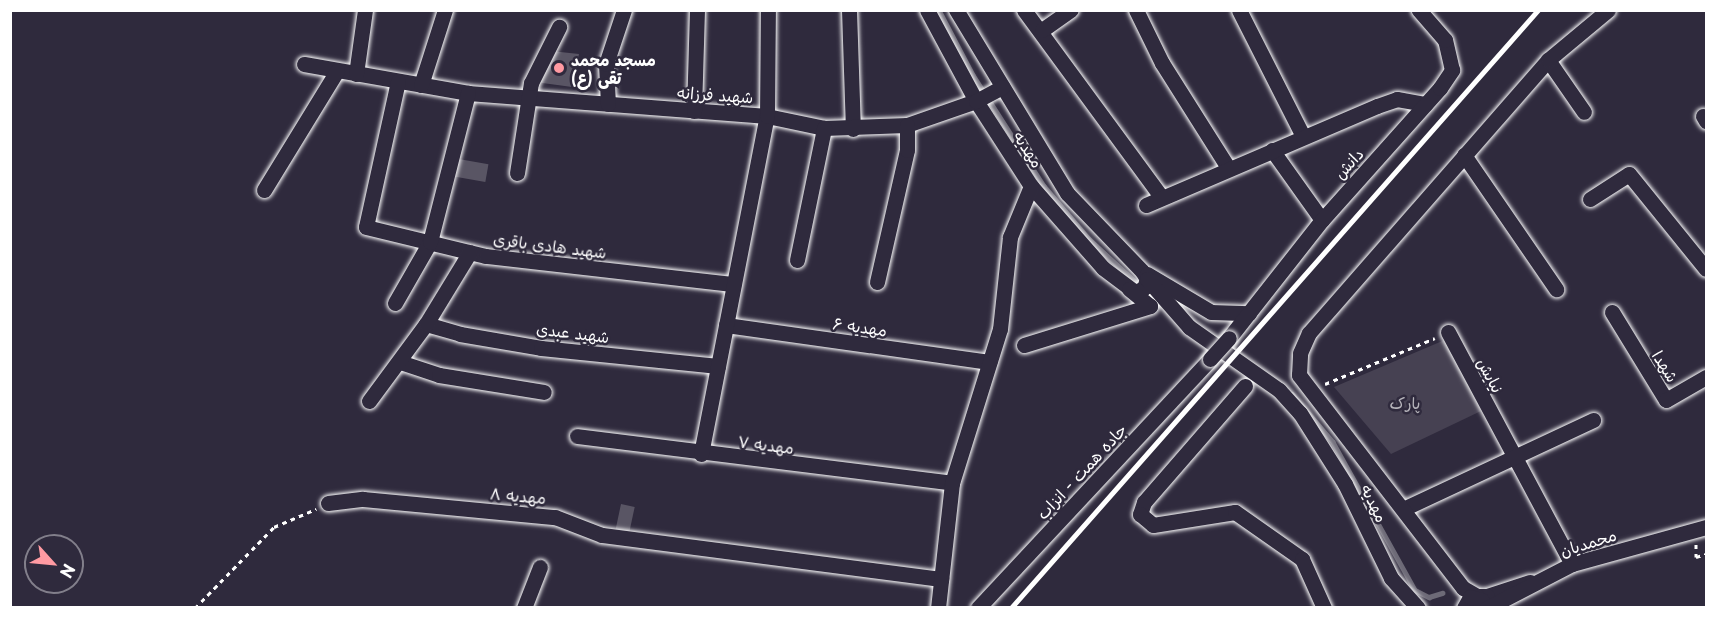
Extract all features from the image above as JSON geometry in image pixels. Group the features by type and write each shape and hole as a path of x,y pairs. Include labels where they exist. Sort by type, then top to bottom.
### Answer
{"street":[{"path":"356,74 365,10"},
{"path":"421,85 445,10"},
{"path":"608,104 606,64 624,10"},
{"path":"694,111 697,10"},
{"path":"702,454 767,116 768,10"},
{"path":"849,10 853,129"},
{"name":"مهدیه","path":"927,10 976,101 1031,186 1078,242 1150,306 1024,345"},
{"path":"956,10 1067,193 1145,275 1210,312 1249,313"},
{"path":"1024,10 1035,28 1042,30"},
{"path":"1042,30 1071,10"},
{"path":"1136,10 1162,63 1229,169"},
{"path":"1239,10 1303,136"},
{"name":"دانش","path":"1229,338 1322,220 1426,104 1452,70 1451,54 1445,40 1419,10"},
{"path":"1483,604 1463,588 1299,375 1300,353 1309,333 1548,60 1608,10"},
{"path":"517,173 531,83 559,27"},
{"path":"1042,30 1050,48 1162,198"},
{"path":"1548,60 1584,112"},
{"name":"شهید فرزانه","path":"304,64 468,93 767,116 824,128 853,129 907,125 976,101 1002,87"},
{"path":"264,190 337,71"},
{"name":"شهید هادی باقری","path":"398,81 366,227 470,252 733,284"},
{"path":"395,303 430,242 468,93"},
{"path":"1146,206 1303,136 1397,99 1426,104"},
{"path":"877,282 907,150 907,125"},
{"path":"797,260 824,128"},
{"path":"1272,150 1322,220"},
{"path":"1464,155 1556,289"},
{"path":"1590,199 1629,174 1707,269"},
{"path":"938,608 952,483 1000,329 1010,237 1031,186"},
{"path":"369,401 426,324 470,252"},
{"path":"1128,288 1140,290 1145,275"},
{"name":"مهدیه","path":"1145,275 1189,327 1279,390 1300,413 1345,484 1391,578 1418,608"},
{"name":"شهدا","path":"1612,312 1666,400 1707,377"},
{"name":"شهید عبدی","path":"426,324 541,348 718,366"},
{"name":"مهدیه ۶","path":"726,325 989,362"},
{"name":"نیایش","path":"1448,333 1572,564"},
{"name":"جاده همت - انزاب","path":"978,608 1229,338"},
{"path":"400,362 439,375 544,392"},
{"path":"1245,386 1144,502 1140,514 1153,525 1235,512 1302,559 1324,608"},
{"path":"1403,509 1516,459 1593,420"},
{"name":"مهدیه ۷","path":"577,436 702,454 952,483"},
{"name":"مهدیه ۸","path":"328,503 363,499 555,517 602,536 942,579"},
{"name":"محمدیان","path":"1483,604 1572,564 1707,527"},
{"path":"524,608 540,567"},
{"path":"1450,608 1464,607 1467,598 1483,604"}],"path":[{"path":"1311,390 1448,333"},
{"path":"195,608 274,527 328,503"},
{"path":"1696,545 1696,556 1707,554"}],"green space":[{"name":"پارک","path":"1447,339 1481,411 1391,454 1334,387"}],"building":[{"name":"مسجد محمد تقی (ع)","path":"551,51 579,54 572,87 535,82"},
{"path":"453,158 488,164 485,182 450,176"},
{"path":"621,504 635,507 629,533 615,530"}],"waterway":[{"path":"939,10 973,75 1044,186 1089,239 1139,285"},
{"path":"1292,394 1333,442 1415,590 1429,597 1442,593"}],"railway":[{"path":"1011,608 1538,10"}],"place":[{"name":"مسجد محمد تقی (ع)","path":"559,68"}]}
